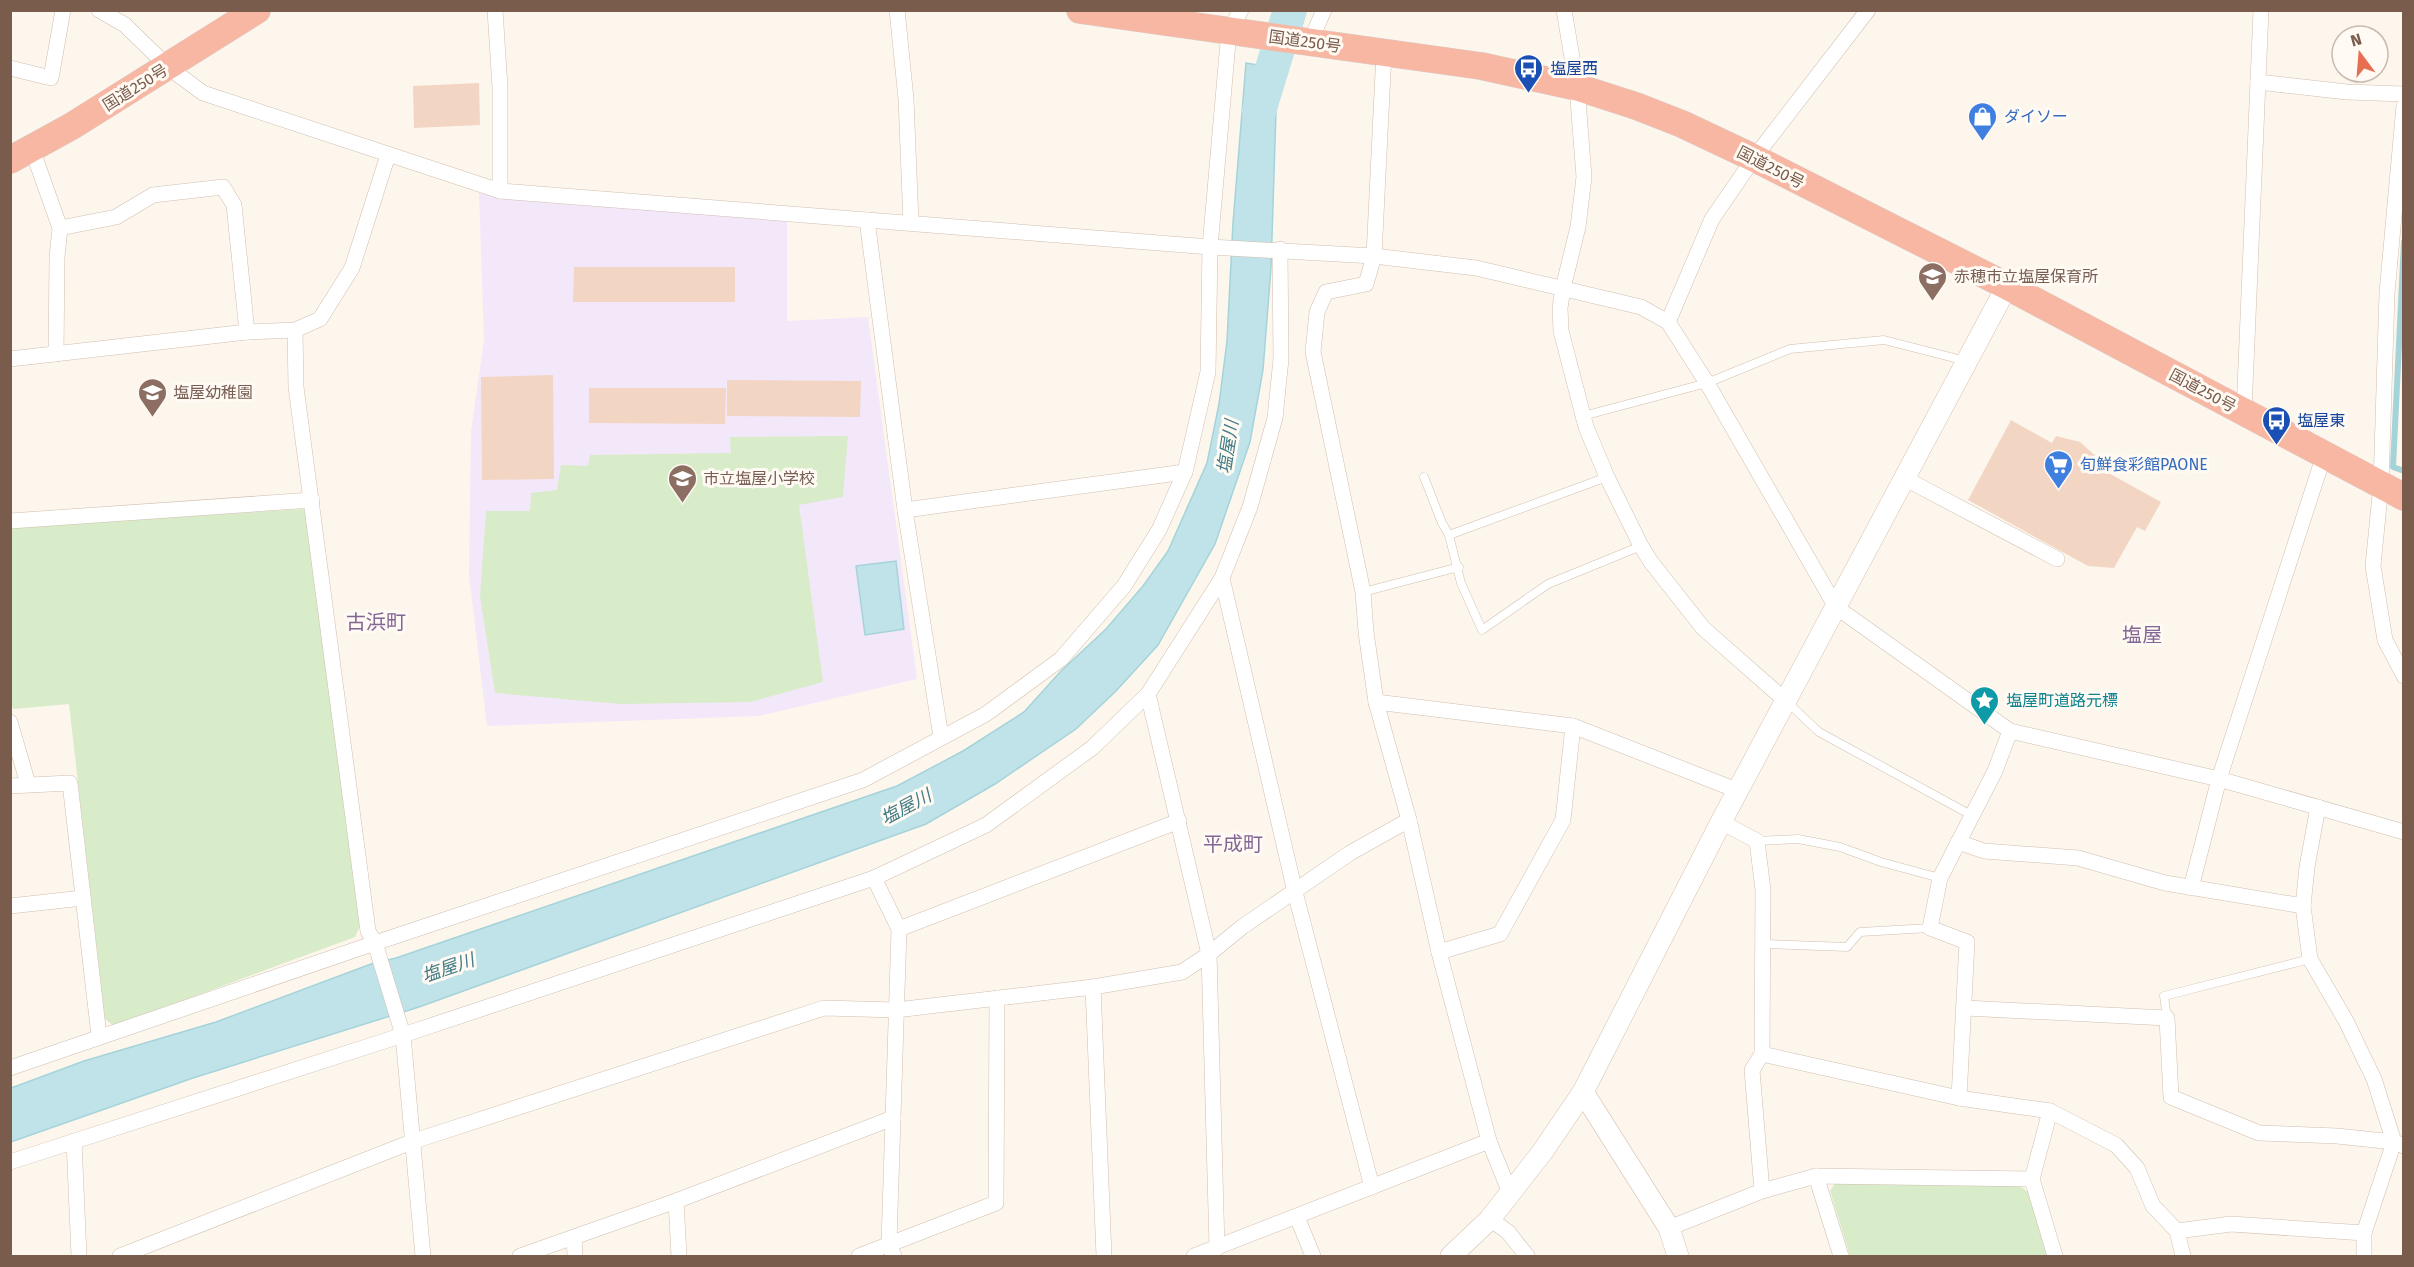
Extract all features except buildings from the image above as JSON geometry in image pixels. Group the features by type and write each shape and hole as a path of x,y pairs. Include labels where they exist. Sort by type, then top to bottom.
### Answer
{"highway":[{"name":"国道250号","path":"21,155 168,67 257,10"},
{"name":"国道250号","path":"1080,10 1235,21 1310,42 1481,66 1577,87 1636,106 1682,124 1754,158 2007,286 2392,490"}],"street":[{"path":"10,68 51,78 63,10"},
{"path":"99,10 125,25 168,67 203,93 500,191 1210,247 1280,249 1374,256 1476,268 1641,307 1668,322 1707,382 1836,607 2010,731 2219,779 2403,832"},
{"path":"495,10 500,87 500,191"},
{"path":"897,10 906,99 911,223"},
{"path":"1310,42 1324,10"},
{"path":"1564,10 1577,87 1584,177 1578,227 1560,308 1561,331 1583,416 1607,477 1641,546 1703,628 1786,701"},
{"path":"1668,322 1712,219 1754,158 1868,10"},
{"path":"2244,412 2261,10"},
{"path":"10,1068 99,1036 863,780 986,714 1061,659 1124,586 1159,530 1185,472 1208,372 1210,247 1235,21"},
{"path":"1384,52 1374,256 1366,284 1326,292 1317,312 1313,352 1363,592 1376,702 1409,820 1439,952 1489,1141 1510,1193"},
{"path":"2258,82 2347,92 2403,94"},
{"path":"2403,106 2387,293 2392,490 2373,566 2385,640 2403,676"},
{"path":"21,155 60,228 57,257 56,354"},
{"path":"10,359 247,332 295,330 320,319 351,268 388,155"},
{"path":"60,228 116,217 153,195 223,188 234,205 247,332"},
{"path":"867,220 905,510 941,738"},
{"path":"10,1162 403,1035 874,878 986,825 1092,748 1148,694 1222,578 1250,507 1275,418 1281,359 1280,249"},
{"path":"1451,1257 1490,1219 1543,1152 1583,1092 1721,822 2007,286"},
{"path":"295,330 296,387 368,931 375,943 403,1035 423,1257"},
{"path":"2191,888 2219,779 2324,455"},
{"path":"905,510 1185,472"},
{"path":"1904,478 2057,559"},
{"path":"10,521 312,500"},
{"path":"1222,578 1295,892 1372,1187"},
{"path":"1148,694 1209,954 1217,1248"},
{"path":"1376,702 1573,726 1739,791"},
{"path":"10,722 28,784"},
{"path":"1439,952 1500,934 1563,820 1573,726"},
{"path":"1959,1098 1967,942 1930,928 1940,878 1995,771 2010,731"},
{"path":"10,786 70,783 99,1036"},
{"path":"2318,807 2307,867 2303,906 2310,959 2346,1020 2373,1078 2399,1144 2364,1233 2364,1257"},
{"path":"120,1257 414,1141 824,1008 896,1010 1093,987 1182,972 1209,954 1242,927 1350,854 1409,820"},
{"path":"899,929 1179,821"},
{"path":"1721,822 1757,841 1763,890 1762,1054 1752,1070 1762,1191"},
{"path":"1958,842 1984,851 2078,858 2165,883 2303,906"},
{"path":"874,878 899,929 893,1118 892,1250"},
{"path":"10,906 83,898"},
{"path":"1093,987 1104,1257"},
{"path":"859,1257 892,1250 996,1203 997,998"},
{"path":"1965,1008 2167,1018 2171,1097 2259,1132 2337,1136 2399,1144"},
{"path":"1762,1054 1959,1098 2050,1111 2116,1145 2137,1168 2153,1206 2177,1231 2183,1257"},
{"path":"1583,1092 1669,1228 1678,1257"},
{"path":"2050,1111 2032,1179 2055,1257"},
{"path":"520,1257 676,1201 893,1118"},
{"path":"74,1141 79,1257"},
{"path":"1194,1257 1489,1141"},
{"path":"1669,1228 1762,1191 1816,1176 2032,1179"},
{"path":"1816,1176 1841,1257"},
{"path":"676,1201 679,1257"},
{"path":"1296,1217 1313,1257"},
{"path":"1490,1219 1508,1232 1527,1257"},
{"path":"2177,1231 2230,1224 2364,1233"},
{"path":"574,1237 575,1257"}],"lane":[{"path":"1583,416 1707,382 1790,349 1884,340 1966,361"},
{"path":"1424,477 1449,535 1459,567 1461,583 1482,630 1548,584 1641,546"},
{"path":"1449,535 1607,477"},
{"path":"1363,592 1459,567"},
{"path":"1786,701 1819,732 1971,814"},
{"path":"1757,841 1798,839 1840,847 1881,862 1940,878"},
{"path":"1763,944 1847,947 1860,932 1930,928"},
{"path":"2167,1018 2164,996 2310,959"}],"shaded area":[{"name":"市立塩屋小学校","path":"479,193 787,221 787,321 868,317 917,679 759,716 487,726 469,575 471,431 484,340"}],"green space":[{"path":"848,436 843,497 799,505 823,682 750,702 621,704 495,693 480,596 486,511 530,511 531,493 557,490 561,465 588,466 590,455 731,453 730,437"},
{"path":"303,509 311,519 362,922 355,937 114,1026 105,1019 69,704 13,709 11,700 10,527"},
{"path":"1836,1182 2020,1186 2028,1192 2048,1256 1850,1256 1830,1191"}],"water":[{"path":"1246,63 1286,70 1276,111 1271,268 1263,370 1250,442 1215,544 1158,645 1116,691 1076,729 995,784 926,824 419,1007 193,1078 11,1142 11,1088 84,1061 216,1022 371,964 396,958 897,786 963,751 1024,712 1061,671 1106,629 1143,586 1168,551 1207,463 1219,404 1227,341 1233,223"},
{"path":"896,561 904,629 865,635 856,566"}],"waterway":[{"name":"塩屋川","path":"1259,111 1290,10"},
{"path":"2404,242 2393,467 2404,471"}],"place":[{"name":"塩屋西","path":"1529,94"},
{"name":"ダイソー","path":"1983,142"},
{"name":"赤穂市立塩屋保育所","path":"1933,302"},
{"name":"塩屋幼稚園","path":"152,418"},
{"name":"塩屋東","path":"2276,446"},
{"name":"旬鮮食彩館PAONE","path":"2059,490"},
{"name":"市立塩屋小学校","path":"682,504"},
{"name":"塩屋町道路元標","path":"1985,726"}],"district":[{"name":"古浜町","path":"376,622"},
{"name":"塩屋","path":"2142,635"},
{"name":"平成町","path":"1233,844"}]}
